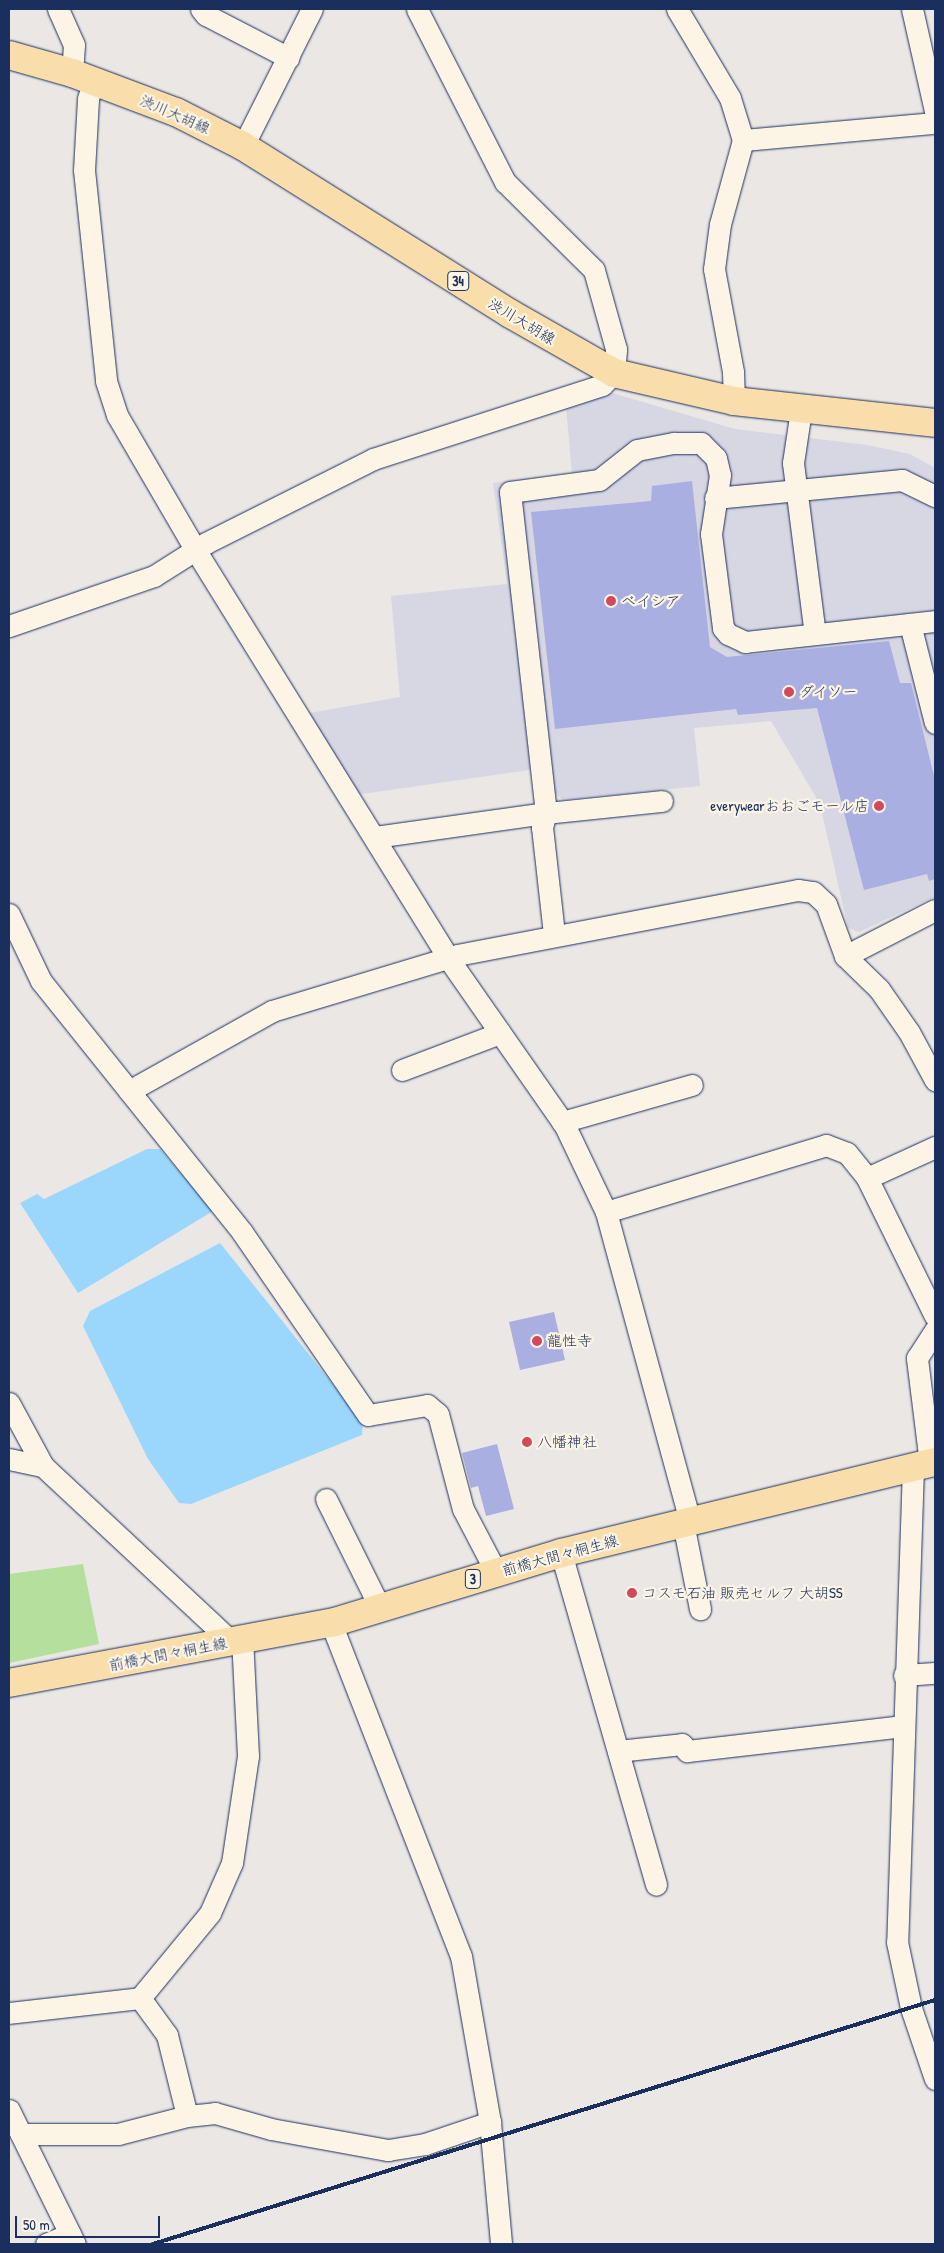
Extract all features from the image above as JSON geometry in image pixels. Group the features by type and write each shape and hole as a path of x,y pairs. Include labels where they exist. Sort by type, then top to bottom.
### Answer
{"main road":[{"name":"渋川大胡線","path":"9,55 83,77 176,112 243,146 509,313 614,372 734,401 801,410 935,423"},
{"name":"前橋大間々桐生線","path":"9,1684 332,1623 561,1553 926,1464"}],"street":[{"path":"58,9 74,45 88,99 84,170 106,381 122,426 196,551 375,837 448,958 562,1122 606,1212 686,1522 700,1609"},
{"path":"201,9 206,15 289,58"},
{"path":"243,146 312,9"},
{"path":"9,626 72,602 134,585 373,459 602,385 614,372 617,354 594,270 505,182 416,9"},
{"path":"677,9 730,98 744,140 720,224 714,269 733,372 734,401"},
{"path":"912,9 935,111"},
{"path":"744,140 935,123"},
{"path":"801,410 793,446 815,634"},
{"path":"554,934 542,827 546,813 510,492 599,480 637,450 691,441 711,449 716,458 720,475 711,534 723,628 735,639 745,642 935,621"},
{"path":"715,498 902,480 935,496"},
{"path":"910,624 935,723"},
{"path":"375,837 546,813 662,801"},
{"path":"129,1091 272,1011 448,958 554,934 798,890 813,892 826,904 845,956 878,989 909,1032 935,1080"},
{"path":"845,956 935,910"},
{"path":"9,914 41,981 242,1232 368,1415 426,1405 438,1414 463,1508 496,1572"},
{"path":"402,1070 500,1033"},
{"path":"562,1122 692,1085"},
{"path":"606,1212 826,1145 846,1154 867,1178 935,1316"},
{"path":"867,1178 935,1147"},
{"path":"935,1330 917,1358 926,1464 904,1675 898,1959 935,2079"},
{"path":"9,1403 43,1466 237,1640 248,1756 232,1863 210,1914 140,1998 9,2013"},
{"path":"9,1459 43,1466"},
{"path":"326,1499 380,1608"},
{"path":"561,1553 656,1885"},
{"path":"332,1623 461,1956 490,2122 501,2244"},
{"path":"904,1675 935,1673"},
{"path":"618,1752 682,1744 687,1751 902,1726"},
{"path":"140,1998 167,2035 187,2116"},
{"path":"9,2110 73,2239 46,2244"},
{"path":"21,2134 118,2134 187,2116 215,2113 271,2129 388,2150 425,2144 490,2122"}],"shaded area":[{"path":"609,392 735,429 867,445 910,454 935,468 935,897 859,932 848,928 820,804 771,721 694,728 700,786 563,800 553,792 550,767 355,795 304,714 400,697 391,596 507,584 493,483 572,474 566,406"}],"green space":[{"path":"83,1564 99,1644 9,1663 9,1574"}],"water":[{"path":"147,1149 160,1149 213,1211 78,1293 20,1203 37,1194 44,1199"},
{"path":"220,1243 363,1422 362,1435 191,1504 179,1503 148,1459 83,1326 90,1311"}],"building":[{"path":"692,481 710,647 727,657 889,641 900,683 911,683 935,780 935,879 929,881 927,874 864,890 817,708 738,715 736,709 555,729 531,512 651,501 652,486"},
{"name":"龍性寺","path":"554,1312 565,1360 520,1370 509,1322"},
{"path":"497,1444 514,1509 486,1516 478,1486 471,1488 462,1453"}],"railway":[{"path":"153,2244 935,2000"}],"place":[{"name":"ベイシア","path":"611,601"},
{"name":"ダイソー","path":"789,692"},
{"name":"everywearおおごモール店","path":"879,806"},
{"name":"龍性寺","path":"537,1341"},
{"name":"八幡神社","path":"527,1442"},
{"name":"コスモ石油 販売セルフ 大胡SS","path":"632,1593"}]}
